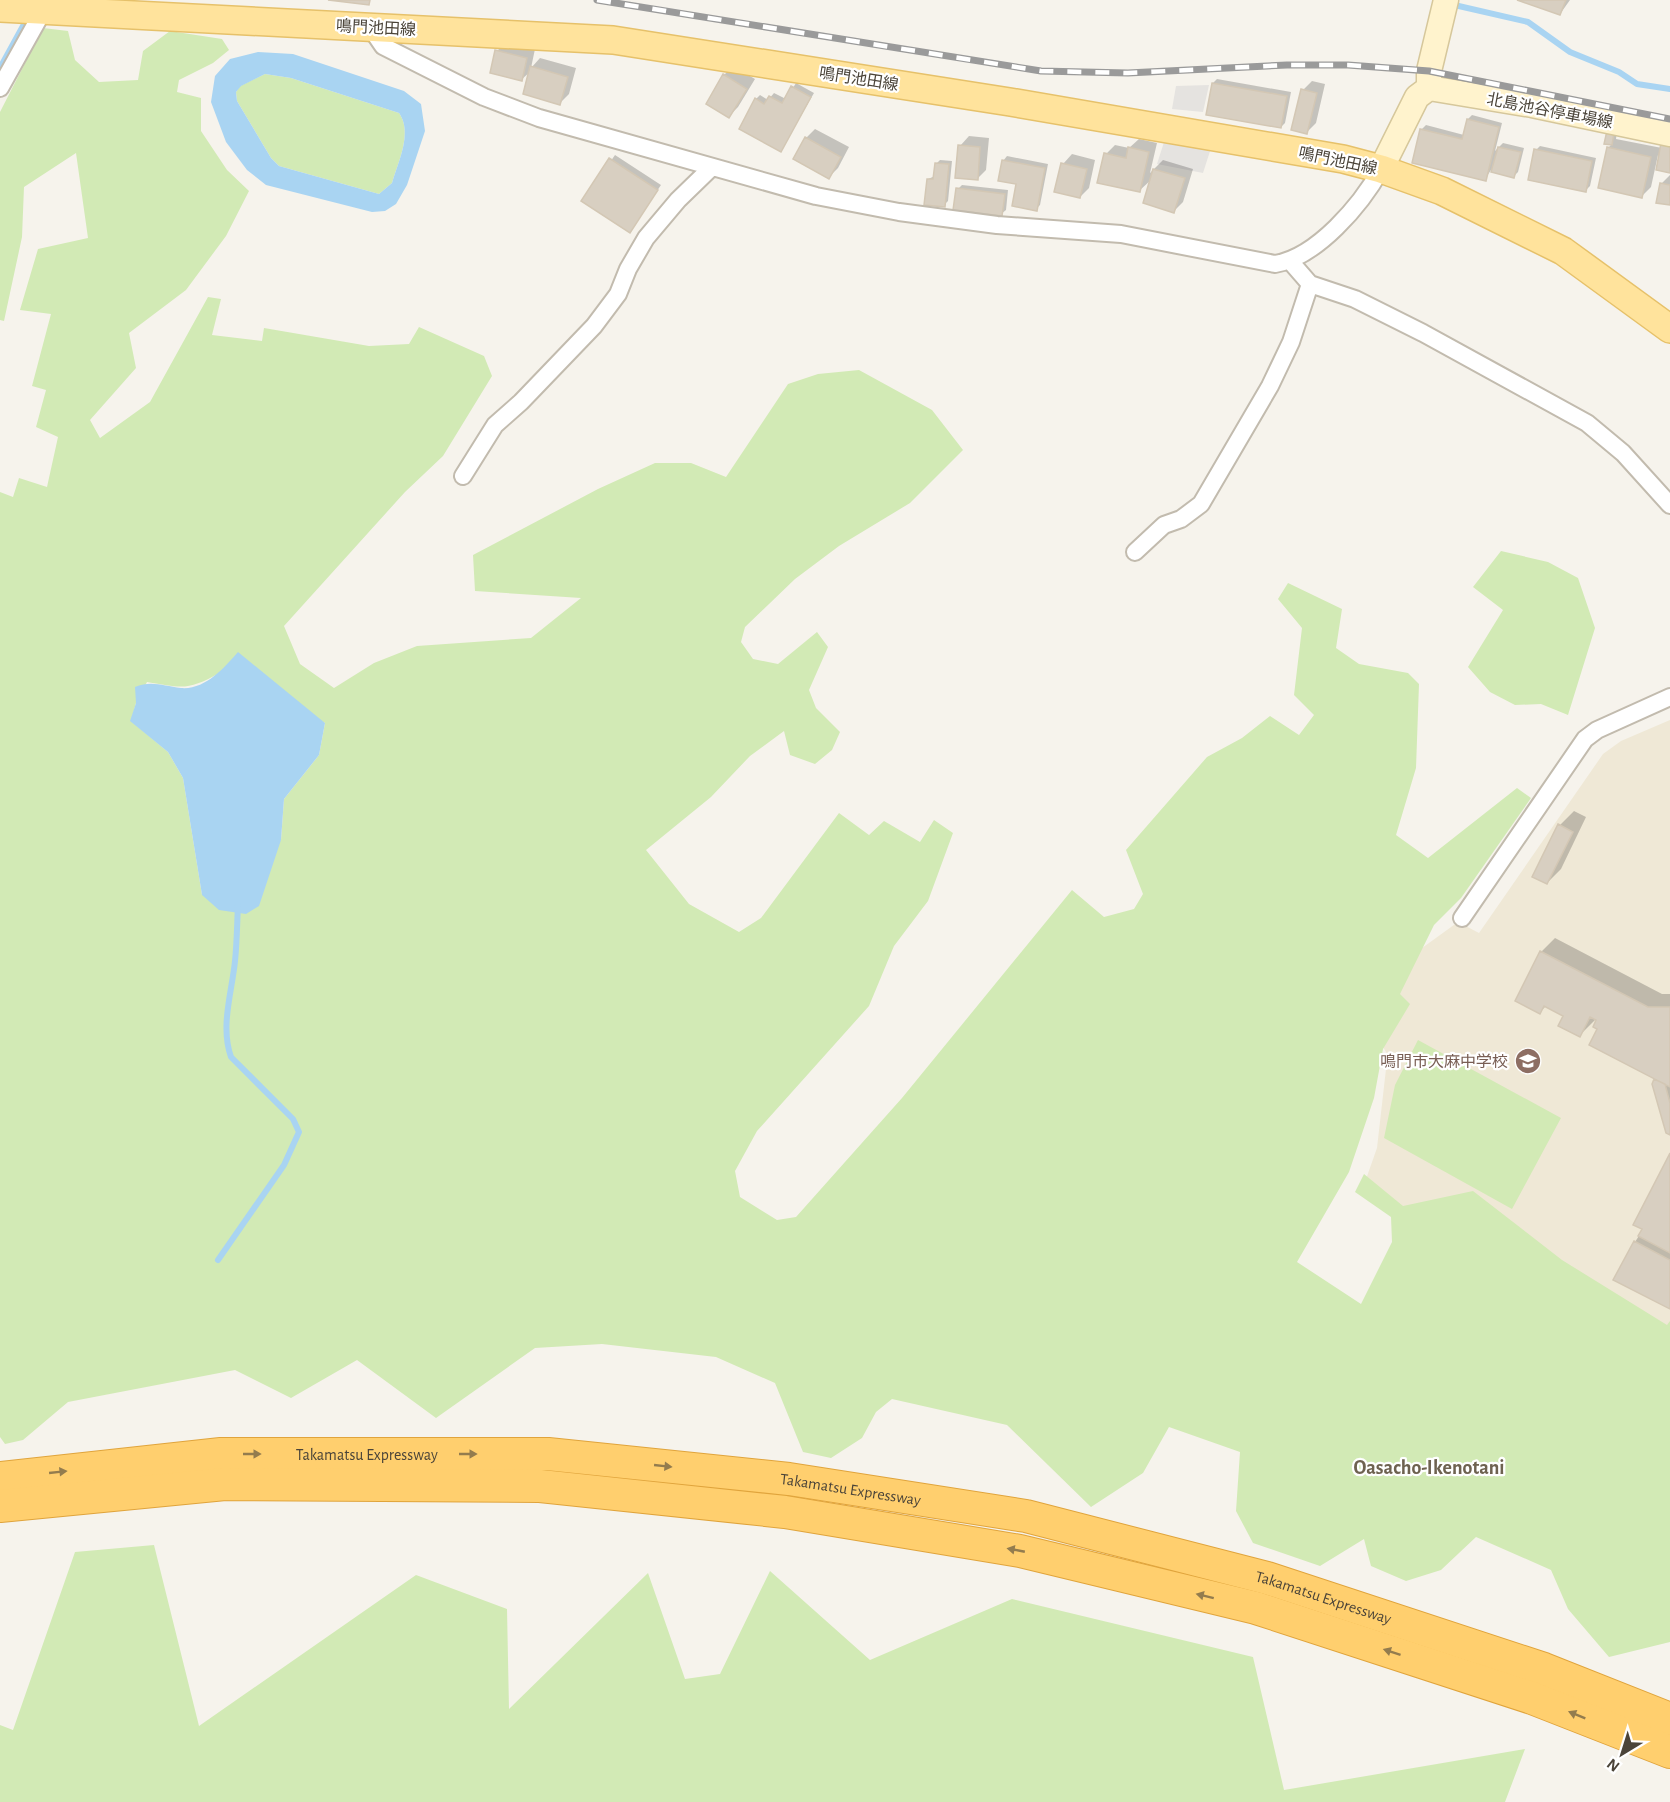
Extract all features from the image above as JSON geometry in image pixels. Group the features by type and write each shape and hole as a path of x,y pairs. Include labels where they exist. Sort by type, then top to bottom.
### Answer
{"highway":[{"name":"Takamatsu Expressway","path":"0,1478 221,1454 548,1454 789,1479 1026,1516 1267,1578 1544,1669 1670,1719"},
{"name":"Takamatsu Expressway","path":"0,1506 225,1484 295,1484 540,1486 785,1512 1020,1551 1256,1608 1532,1698 1670,1752"}],"main road":[{"path":"1381,169 1417,97 1429,88 1429,72 1445,7"},
{"name":"鳴門池田線","path":"0,8 613,40 1010,102 1343,159 1381,169 1442,191 1563,251 1670,329"},
{"name":"北島池谷停車場線","path":"1429,88 1532,105 1670,134"}],"street":[{"path":"0,88 43,10"},
{"path":"370,27 383,46 484,97 539,118 816,196 899,212 997,225 1121,234 1275,264 1306,254 1353,209 1370,188 1381,169"},
{"path":"464,476 495,424 521,402 594,326 618,294 628,269 646,238 678,200 712,167"},
{"path":"1290,261 1310,284 1355,299 1423,333 1587,423 1623,453 1670,505"},
{"path":"1135,552 1164,525 1181,519 1201,504 1270,386 1291,342 1310,284"},
{"path":"1462,918 1586,739 1597,730 1670,697"}],"shaded area":[{"path":"1209,85 1203,112 1172,109 1176,86"},
{"path":"1165,139 1211,148 1203,173 1157,164"},
{"name":"鳴門市大麻中学校","path":"1670,720 1670,1393 1430,1237 1365,1182 1377,1148 1386,1069 1386,1052 1380,1042 1411,956 1458,922 1479,933 1603,754 1621,741"}],"green space":[{"path":"43,28 68,31 75,60 99,82 138,80 143,51 170,31 222,39 229,50 213,63 179,80 177,92 201,98 201,131 227,170 249,191 226,236 186,290 129,333 136,368 90,420 100,438 150,402 208,297 221,299 212,335 262,341 264,328 369,346 409,344 419,327 484,356 492,376 443,456 405,492 284,626 300,664 334,688 374,663 417,646 531,638 581,598 475,591 473,555 598,489 655,463 691,463 726,477 788,384 818,374 859,370 932,410 963,450 910,503 839,546 795,579 745,627 741,642 753,659 778,664 817,632 828,647 809,690 816,708 840,732 832,750 815,764 790,755 784,731 750,756 711,797 646,850 689,904 739,932 761,918 839,813 869,835 884,821 920,842 934,820 953,833 928,901 894,946 869,1006 757,1131 735,1171 740,1197 777,1220 796,1217 902,1098 1072,890 1104,917 1134,909 1143,894 1126,850 1207,757 1242,738 1270,716 1299,735 1314,715 1294,695 1302,628 1278,599 1288,583 1342,609 1336,648 1359,664 1408,673 1419,684 1416,768 1396,835 1428,858 1517,788 1531,798 1461,898 1434,925 1400,994 1410,1004 1383,1049 1374,1098 1349,1172 1297,1262 1361,1304 1392,1242 1391,1217 1355,1192 1364,1174 1403,1206 1473,1191 1562,1260 1667,1325 1670,1321 1670,1642 1609,1657 1568,1609 1551,1570 1476,1537 1441,1570 1406,1581 1371,1566 1364,1539 1320,1566 1253,1543 1236,1511 1240,1452 1169,1427 1143,1473 1091,1507 1007,1425 892,1399 876,1412 862,1438 831,1458 803,1452 775,1383 716,1357 602,1344 535,1348 436,1418 357,1360 291,1398 235,1370 68,1402 23,1440 5,1444 0,1437 0,492 13,497 19,478 47,487 58,437 36,427 46,390 32,386 51,314 20,310 38,249 88,238 76,153 24,187 22,237 4,321 0,320 0,112","holes":["221,672 325,723 319,755 284,799 281,840 202,895 183,778 168,752 131,721 136,703 147,682 169,686 193,685"]},
{"path":"265,74 291,78 399,113 405,129 405,138 392,183 379,194 279,166 271,158 237,101 236,92 240,86"},
{"path":"1501,551 1548,562 1578,578 1595,628 1568,715 1541,704 1515,705 1490,692 1468,667 1503,610 1473,587"},
{"path":"1418,1040 1561,1118 1512,1209 1384,1138 1395,1085"},
{"path":"154,1545 199,1726 416,1575 507,1609 509,1709 648,1573 685,1679 720,1674 770,1571 870,1660 1012,1599 1253,1657 1284,1790 1525,1749 1505,1802 0,1802 0,1725 13,1730 75,1552"}],"water":[{"path":"258,52 293,54 404,91 421,104 425,131 407,185 396,204 385,211 372,212 266,185 247,170 226,142 211,102 215,76 230,59","holes":["265,74 291,78 399,113 405,129 405,138 392,183 379,194 279,166 271,158 237,101 236,92 241,86"]},
{"path":"238,652 325,723 319,755 284,799 281,840 259,906 246,914 219,910 202,895 183,778 168,752 130,721 136,703 135,687 152,684 190,688 213,677"}],"building":[{"path":"328,0 370,0 369,5"},
{"path":"1517,0 1566,0 1560,15"},
{"path":"495,50 527,58 522,81 490,73"},
{"path":"530,66 568,77 560,105 523,94"},
{"path":"723,74 747,89 729,118 706,104"},
{"path":"1212,83 1287,96 1281,128 1206,115"},
{"path":"791,86 811,97 781,152 739,129 755,98 764,104 769,96 782,103"},
{"path":"1301,89 1317,93 1307,134 1291,130"},
{"path":"1467,119 1499,127 1486,181 1412,163 1420,129 1462,139"},
{"path":"1608,126 1615,127 1612,145 1604,144"},
{"path":"805,137 841,157 829,179 793,159"},
{"path":"1661,143 1670,144 1670,173 1656,170"},
{"path":"958,145 980,147 978,180 955,178"},
{"path":"1128,147 1149,152 1140,192 1097,183 1104,153 1126,158"},
{"path":"1498,147 1521,152 1514,178 1491,172"},
{"path":"1607,147 1651,157 1642,198 1598,188"},
{"path":"1534,149 1592,161 1586,192 1528,180"},
{"path":"609,158 658,190 630,233 581,201"},
{"path":"1002,160 1045,168 1037,211 1012,206 1016,184 998,181"},
{"path":"935,163 949,164 945,207 924,205 927,179 933,179"},
{"path":"1061,163 1087,169 1080,198 1054,192"},
{"path":"1153,169 1185,178 1174,213 1143,203"},
{"path":"1660,183 1670,185 1670,205 1656,203"},
{"path":"956,188 1005,194 1002,216 953,210"},
{"path":"1558,824 1573,832 1547,884 1532,877"},
{"path":"1540,951 1648,1007 1670,1007 1670,1087 1589,1045 1597,1029 1593,1027 1596,1020 1590,1017 1580,1037 1558,1026 1563,1016 1544,1006 1540,1014 1515,1001"},
{"path":"1654,1079 1665,1084 1670,1103 1670,1135 1666,1133 1652,1084"},
{"path":"1670,1153 1670,1253 1638,1236 1642,1229 1633,1225"},
{"path":"1634,1241 1670,1260 1670,1309 1613,1280"}],"waterway":[{"path":"1450,4 1528,22 1570,52 1619,72 1637,84 1670,89"},
{"path":"0,68 23,26"},
{"path":"218,1260 284,1165 299,1132 293,1119 231,1057 227,1021 235,961 238,905"}],"railway":[{"path":"597,0 1041,71 1128,73 1287,65 1348,65 1429,71 1670,119"}],"place":[{"name":"鳴門市大麻中学校","path":"1528,1061"}],"district":[{"name":"Oasacho-Ikenotani","path":"1429,1467"}]}
